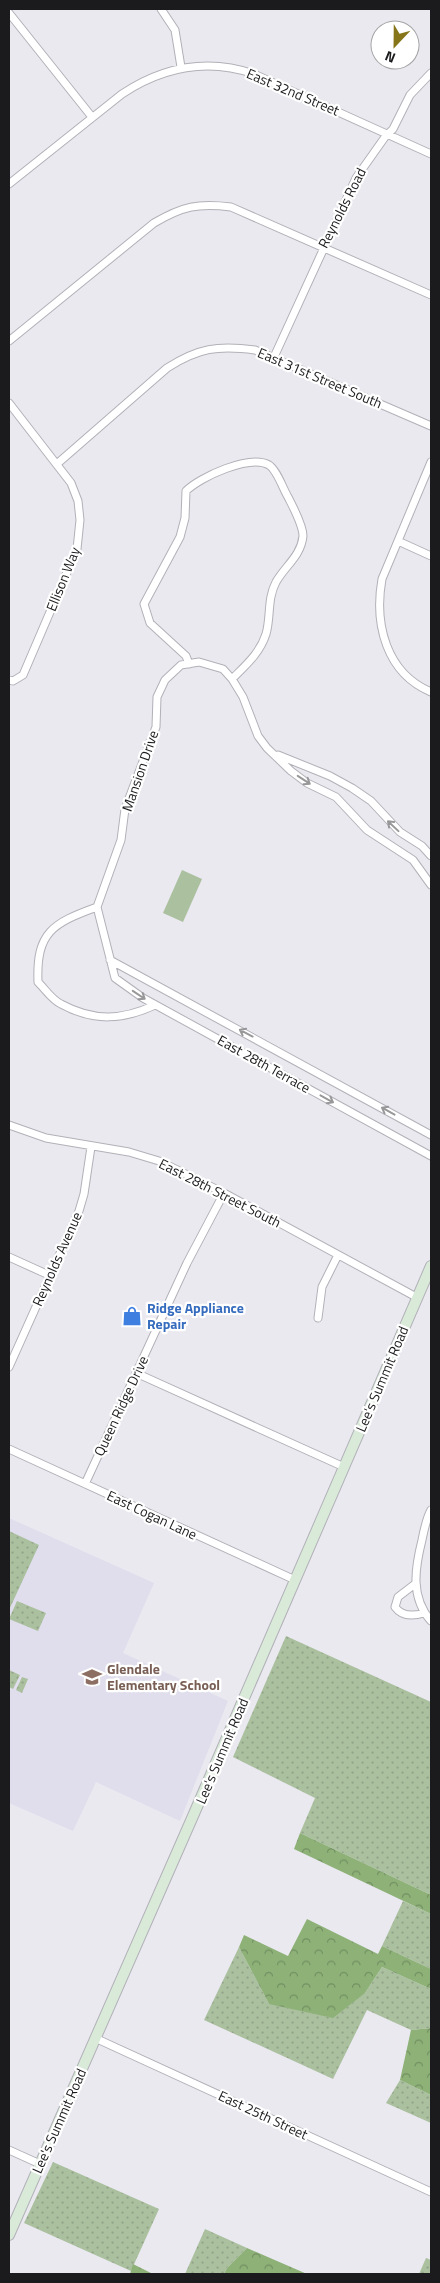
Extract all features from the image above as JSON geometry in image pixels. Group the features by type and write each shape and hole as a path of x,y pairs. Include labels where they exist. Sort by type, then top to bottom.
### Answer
{"main road":[{"name":"Lee's Summit Road","path":"9,2234 431,1266"}],"street":[{"path":"161,9 175,30 181,67"},
{"path":"9,13 92,117"},
{"name":"East 32nd Street","path":"9,184 92,117 139,83 181,67 217,66 243,70 431,154"},
{"name":"Reynolds Road","path":"274,357 322,247 356,178 388,134 410,95 431,73"},
{"path":"9,341 154,223 177,209 197,205 231,207 431,295"},
{"name":"East 31st Street South","path":"58,463 177,361 209,348 229,346 254,350 274,357 431,426"},
{"name":"Ellison Way","path":"9,403 58,463 71,483 78,501 80,520 79,539 23,675 12,680"},
{"path":"232,679 258,653 267,633 270,600 276,582 297,555 303,535 294,508 271,466 261,462 245,462 194,483 186,491 185,518 180,537 144,604 150,623 186,656 189,664 199,662 223,669 232,679 243,697 258,736 267,748 307,783 336,796 366,830 413,860 431,885"},
{"path":"431,462 382,579 379,615 388,650 399,668 414,683 431,692"},
{"path":"398,541 431,556"},
{"name":"Mansion Drive","path":"97,907 121,840 125,809 156,727 157,697 165,680 181,666 189,664"},
{"path":"267,748 280,756 330,776 352,788 371,802 400,832 422,846 431,856"},
{"path":"97,907 58,923 46,935 37,960 38,982 59,1004 86,1013 113,1018 138,1013 155,1005"},
{"name":"East 28th Terrace","path":"97,907 115,978 155,1005 431,1156"},
{"name":"East 28th Terrace","path":"110,960 431,1135"},
{"name":"East 28th Street South","path":"9,1125 46,1138 129,1152 158,1161 224,1193 418,1298"},
{"name":"Reynolds Avenue","path":"9,1367 79,1211 86,1184 91,1147"},
{"name":"Queen Ridge Drive","path":"85,1484 187,1263 224,1193"},
{"path":"318,1318 322,1287 338,1255"},
{"path":"9,1256 51,1276"},
{"path":"136,1374 344,1467"},
{"name":"East Cogan Lane","path":"9,1448 295,1580"},
{"path":"431,1510 417,1560 415,1584 417,1598 424,1613 431,1621"},
{"path":"415,1584 398,1597 395,1608 405,1614 415,1616 424,1613"},
{"name":"East 25th Street","path":"96,2038 431,2192"},
{"path":"9,2150 40,2164"}],"shaded area":[{"name":"Glendale Elementary School","path":"9,1518 154,1583 123,1653 228,1701 180,1821 96,1782 73,1831 9,1803"}],"green space":[{"path":"182,870 202,879 183,922 163,913"},
{"path":"9,1531 39,1545 9,1610"},
{"path":"17,1601 46,1613 38,1631 9,1619"},
{"path":"286,1636 431,1702 431,1895 300,1833 315,1798 233,1757"},
{"path":"9,1670 20,1675 13,1689 9,1687"},
{"path":"22,1677 28,1679 22,1693 16,1690"},
{"path":"300,1833 431,1895 431,1914 294,1849"},
{"path":"403,1901 431,1914 431,1969 382,1946"},
{"path":"307,1919 378,1954 382,1946 431,1969 431,1989 382,1967 365,1993 333,2018 269,2004 239,1947 244,1935 288,1956"},
{"path":"239,1947 269,2004 365,1993 382,1967 431,1989 431,2028 411,2030 367,2010 333,2079 204,2020"},
{"path":"431,2028 431,2095 400,2080 411,2030"},
{"path":"400,2080 431,2095 431,2123 386,2103"},
{"path":"53,2162 159,2209 131,2271 24,2223"},
{"path":"205,2229 247,2248 227,2268 224,2274 185,2274"},
{"path":"247,2248 307,2274 224,2274 227,2268"},
{"path":"426,2258 431,2260 431,2274 419,2274"},
{"path":"133,2264 153,2274 130,2274"}],"place":[{"name":"Ridge Appliance Repair","path":"132,1316"},
{"name":"Glendale Elementary School","path":"92,1677"}]}
